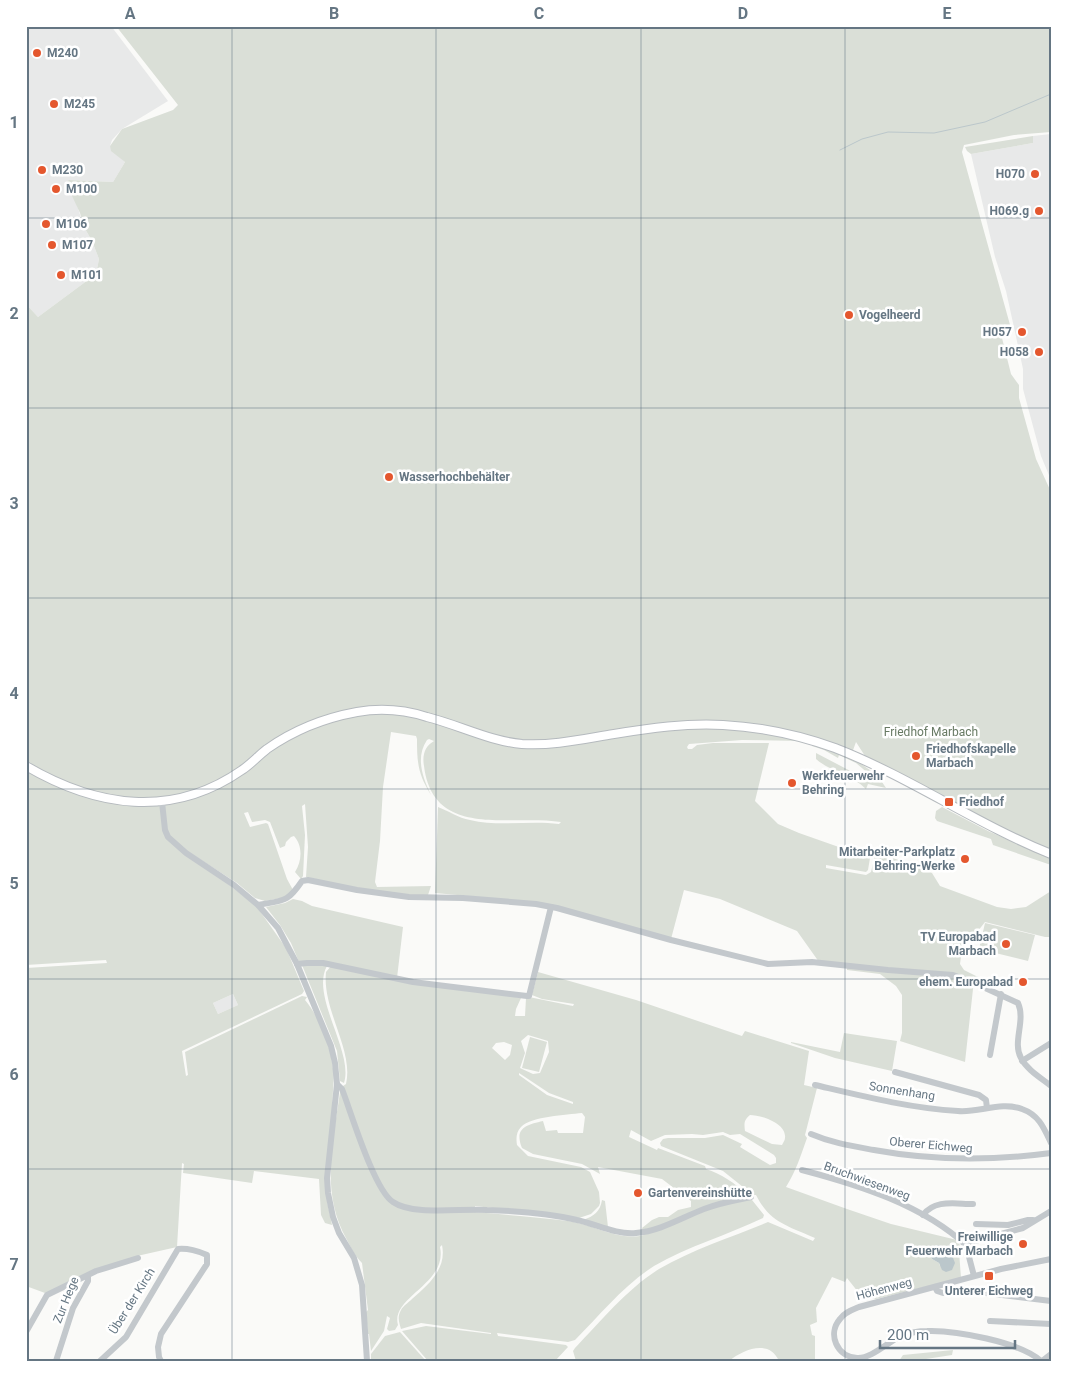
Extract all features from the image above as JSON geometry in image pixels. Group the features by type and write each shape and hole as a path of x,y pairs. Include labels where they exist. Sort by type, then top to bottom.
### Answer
{"main road":[{"path":"26,766 78,790 109,799 134,802 162,802 196,794 227,780 267,749 302,727 340,715 380,710 416,714 482,736 531,745 561,743 649,728 691,724 721,725 790,734 834,748 896,777 991,827 1051,854"}],"street":[{"path":"162,802 165,832 172,842 248,896 278,928 297,964 331,1046 337,1084 327,1178 328,1193 335,1225 354,1258 359,1272 362,1285 367,1361"},
{"path":"258,905 286,900 296,891 302,881 306,880 409,897 492,899 551,906 672,940 768,964 812,962 953,975 1018,1003 1021,1011 1018,1040 1020,1056 1022,1061 1031,1070 1051,1086"},
{"path":"297,964 307,962 323,964 413,982 529,996 551,906"},
{"path":"990,1055 997,993"},
{"path":"1022,1061 1051,1043"},
{"name":"Sonnenhang","path":"895,1072 978,1095 986,1100 987,1108"},
{"path":"337,1084 342,1089 378,1182 390,1200 414,1210 485,1209 579,1220 633,1234 652,1231 706,1208 751,1197"},
{"name":"Sonnenhang","path":"815,1085 869,1098 963,1112 1006,1106 1027,1111 1038,1119 1051,1143"},
{"name":"Oberer Eichweg","path":"811,1134 835,1143 922,1158 989,1160 1051,1153"},
{"name":"Bruchwiesenweg","path":"802,1170 888,1198 923,1215 954,1234 967,1246"},
{"path":"923,1215 929,1207 936,1205 973,1204"},
{"path":"974,1276 967,1246 971,1242 1023,1228 1033,1220 1051,1211"},
{"path":"976,1224 1008,1225 1033,1220"},
{"name":"Über der Kirch","path":"100,1361 126,1337 178,1249 201,1252 207,1255 208,1261 161,1334 158,1347 161,1361"},
{"path":"26,1332 48,1295 116,1264 138,1258"},
{"name":"Höhenweg","path":"1042,1361 1001,1342 936,1331 921,1331 904,1336 893,1340 863,1358 855,1358 846,1355 838,1346 834,1338 834,1329 848,1311 974,1276 1051,1259"},
{"name":"Zur Hege","path":"56,1361 72,1308 88,1281 88,1276"},
{"path":"935,1288 943,1293 978,1292 1051,1301"},
{"path":"990,1321 1051,1324"},
{"path":"1042,1361 1051,1354"}],"shaded area":[{"path":"26,26 111,26 168,101 122,129 112,140 110,146 125,162 113,182 69,180 84,227 99,259 96,274 38,317 26,304"},
{"path":"1051,134 1051,480 1041,456 1023,389 1023,369 1006,291 995,257 971,154 1033,143 1033,136"},
{"path":"233,994 238,1005 218,1014 213,1003"},
{"path":"938,1245 950,1250 955,1263 952,1270 946,1272 942,1270 939,1263 932,1259 929,1251 933,1246"}],"green space":[{"name":"Friedhof Marbach","path":"116,26 1051,26 1051,132 1014,135 964,145 962,152 1012,332 1001,334 1011,374 1019,385 1019,398 1036,459 1051,492 1051,852 1009,834 865,756 856,742 852,753 801,741 742,740 689,744 687,747 692,749 697,745 713,743 769,743 755,801 778,824 870,858 866,872 826,865 826,868 866,875 871,872 875,855 880,853 932,873 940,886 997,907 1011,909 1026,907 1051,891 1051,937 985,922 974,936 967,934 960,964 964,970 988,982 989,986 974,980 965,1062 900,1041 902,1033 902,995 896,986 880,974 847,970 847,967 819,962 797,931 720,899 684,890 671,939 536,902 435,893 438,807 461,818 481,822 559,824 561,822 477,819 458,814 442,805 430,789 423,758 426,748 434,741 427,740 421,754 423,775 431,795 423,781 419,768 416,736 391,732 383,787 380,841 375,882 377,887 431,886 428,895 409,895 358,889 306,877 308,847 305,804 302,806 305,835 303,876 301,879 295,872 299,863 300,849 294,836 286,842 285,846 280,848 270,822 265,820 252,822 248,812 244,813 250,827 268,824 287,879 293,890 286,897 265,901 255,898 237,883 187,851 257,907 286,948 304,991 302,994 182,1051 186,1076 188,1075 185,1052 302,996 307,997 305,1000 321,1026 327,1042 334,1072 327,1201 332,1225 325,1223 321,1215 319,1179 254,1171 252,1183 183,1173 184,1164 182,1163 177,1247 137,1256 45,1293 26,1286 26,968 107,963 106,960 26,965 26,304 38,317 96,274 99,259 66,183 69,180 113,182 125,162 111,151 110,146 122,129 173,110 178,105","holes":["233,994 238,1005 218,1014 213,1003"]},
{"path":"1033,136 1033,143 971,154 965,147"},
{"path":"812,743 851,757 880,777 869,774 856,763 839,755 838,758 812,746"},
{"path":"816,753 858,775 880,779 886,788 868,784 866,789 854,780 816,759"},
{"path":"942,807 988,831 1051,859 1051,865 993,845 991,839 937,821 935,818 936,811"},
{"path":"293,899 312,906 403,927 397,978 299,962 291,943 266,907 285,903"},
{"name":"TV Europabad Marbach","path":"985,923 1035,935 1028,961 979,949"},
{"path":"302,965 327,966 323,978 324,993 343,1056 344,1083 340,1081 337,1051"},
{"path":"331,966 521,998 515,1016 525,1016 526,998 529,997 573,1006 574,1004 542,999 532,995 538,972 636,1000 742,1036 745,1031 809,1051 804,1085 817,1088 805,1135 807,1138 786,1187 891,1224 957,1240 962,1249 959,1251 961,1278 876,1299 862,1297 847,1278 845,1282 832,1277 816,1308 817,1322 810,1325 812,1335 815,1336 815,1361 779,1361 775,1354 769,1350 756,1348 742,1353 729,1361 576,1361 573,1351 575,1348 615,1306 647,1277 672,1262 699,1249 768,1222 813,1241 815,1238 789,1227 774,1218 767,1212 756,1195 753,1195 723,1171 661,1146 660,1143 663,1139 668,1138 705,1138 723,1135 742,1144 740,1147 770,1165 776,1163 774,1155 740,1134 730,1135 723,1132 703,1135 665,1135 651,1141 631,1130 629,1137 657,1150 658,1148 705,1166 706,1169 728,1179 746,1195 743,1196 752,1200 764,1215 763,1218 680,1252 654,1266 622,1291 575,1340 568,1342 497,1333 498,1336 566,1345 568,1347 555,1361 428,1361 402,1331 426,1326 491,1334 421,1323 401,1329 399,1317 401,1310 435,1276 442,1262 442,1245 436,1271 402,1306 395,1330 389,1331 387,1329 390,1318 387,1316 384,1331 371,1351 362,1263 357,1258 339,1222 331,1186 334,1130 340,1092 346,1084 347,1071 346,1058 329,1001 326,972","holes":["528,1035 548,1041 549,1052 540,1073 533,1074 520,1068 525,1053 521,1041","504,1042 512,1045 510,1055 505,1060 492,1048 496,1043","519,1073 549,1093 573,1102 573,1104 547,1095 519,1075","582,1113 585,1117 583,1133 558,1133 557,1130 546,1131 543,1121 537,1122 523,1128 520,1136 522,1148 533,1154 582,1164 600,1174 598,1167 662,1179 691,1201 691,1207 678,1210 668,1217 659,1217 652,1220 642,1228 644,1235 635,1237 568,1221 475,1212 475,1206 579,1218 591,1214 599,1206 599,1192 590,1172 581,1167 528,1156 517,1145 518,1131 521,1127 533,1120","750,1115 760,1116 778,1124 785,1133 782,1145 772,1144 745,1131 745,1122","946,1247 939,1266 939,1263 932,1259 929,1251"]},
{"path":"844,1033 897,1041 892,1071 835,1058 791,1043 840,1052"},
{"path":"530,1037 547,1042 539,1072 522,1068"},
{"path":"602,1200 605,1201 608,1227 583,1220 596,1213 600,1208"},
{"path":"400,1332 426,1361 371,1361 371,1354 385,1336"},
{"path":"953,1350 952,1355 913,1361 899,1361 903,1355"}],"waterway":[{"path":"840,150 862,139 888,132 934,133 985,122 1051,94"}],"place":[{"name":"M240","path":"37,53"},
{"name":"M245","path":"54,104"},
{"name":"M230","path":"42,170"},
{"name":"H070","path":"1035,174"},
{"name":"M100","path":"56,189"},
{"name":"H069.g","path":"1039,211"},
{"name":"M106","path":"46,224"},
{"name":"M107","path":"52,245"},
{"name":"M101","path":"61,275"},
{"name":"Vogelheerd","path":"849,315"},
{"name":"H057","path":"1022,332"},
{"name":"H058","path":"1039,352"},
{"name":"Wasserhochbehälter","path":"389,477"},
{"name":"Friedhofskapelle Marbach","path":"916,756"},
{"name":"Werkfeuerwehr Behring","path":"792,783"},
{"name":"Friedhof","path":"949,802"},
{"name":"Mitarbeiter-Parkplatz Behring-Werke","path":"965,859"},
{"name":"TV Europabad Marbach","path":"1006,944"},
{"name":"ehem. Europabad","path":"1023,982"},
{"name":"Gartenvereinshütte","path":"638,1193"},
{"name":"Freiwillige Feuerwehr Marbach","path":"1023,1244"},
{"name":"Unterer Eichweg","path":"989,1276"}]}
